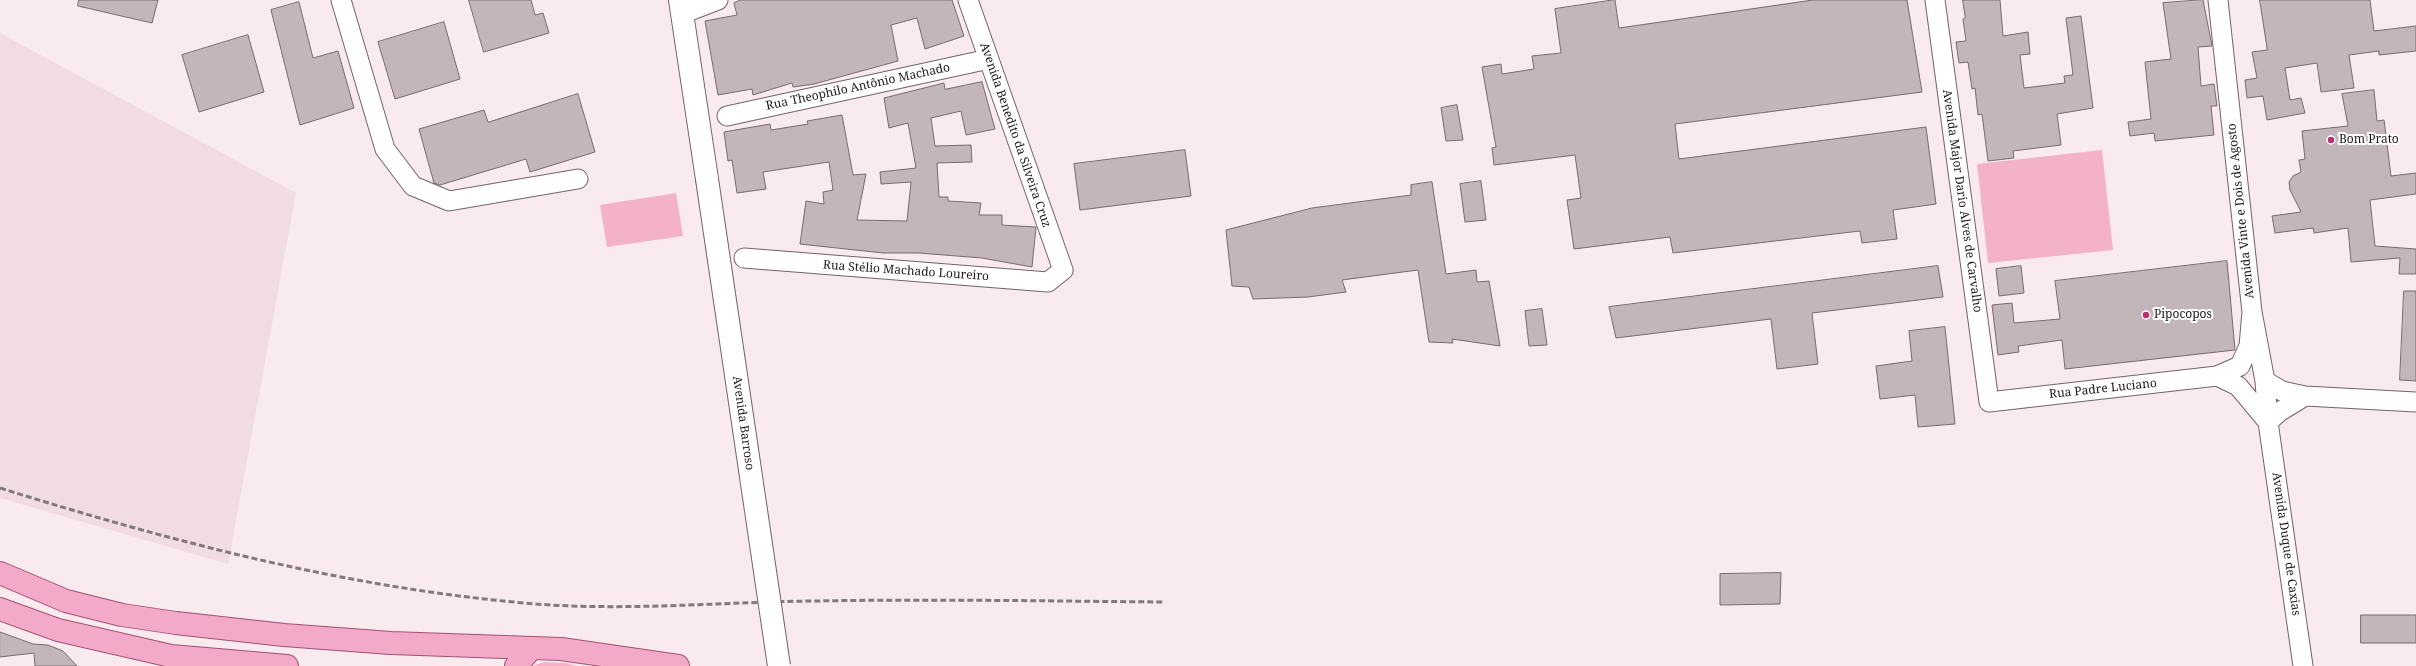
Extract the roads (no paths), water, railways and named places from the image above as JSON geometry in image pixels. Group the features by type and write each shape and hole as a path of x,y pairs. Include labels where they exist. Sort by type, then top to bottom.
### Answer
{"main road":[{"path":"0,573 66,601 122,615 168,622 292,636 531,649 592,659 678,666"},
{"path":"0,609 58,630 172,661 287,666"},
{"path":"516,666 531,649"}],"street":[{"path":"341,0 385,149 413,186 449,201 578,179"},
{"path":"681,7 718,0"},
{"name":"Avenida Benedito da Silveira Cruz","path":"968,0 1063,270"},
{"name":"Avenida Major Dario Alves de Carvalho","path":"1935,0 1989,402"},
{"name":"Avenida Vinte e Dois de Agosto","path":"2218,0 2252,312 2265,381 2268,422"},
{"name":"Avenida Barroso","path":"681,7 779,666"},
{"name":"Rua Theophilo Antônio Machado","path":"727,116 989,59"},
{"name":"Rua Stélio Machado Loureiro","path":"744,258 1048,282 1063,270"},
{"name":"Rua Padre Luciano","path":"1989,402 2217,376 2240,366 2249,346 2252,312"},
{"path":"2217,376 2238,386 2268,422 2305,396"},
{"path":"2265,381 2282,391 2305,396 2416,402"},
{"name":"Avenida Duque de Caxias","path":"2268,422 2303,666"}],"railway":[{"path":"0,488 132,527 265,561 399,587 467,597 536,604 605,607 858,600 1163,602"}],"place":[{"name":"Bom Prato","path":"2331,140"},
{"name":"Pipocopos","path":"2146,315"}]}
